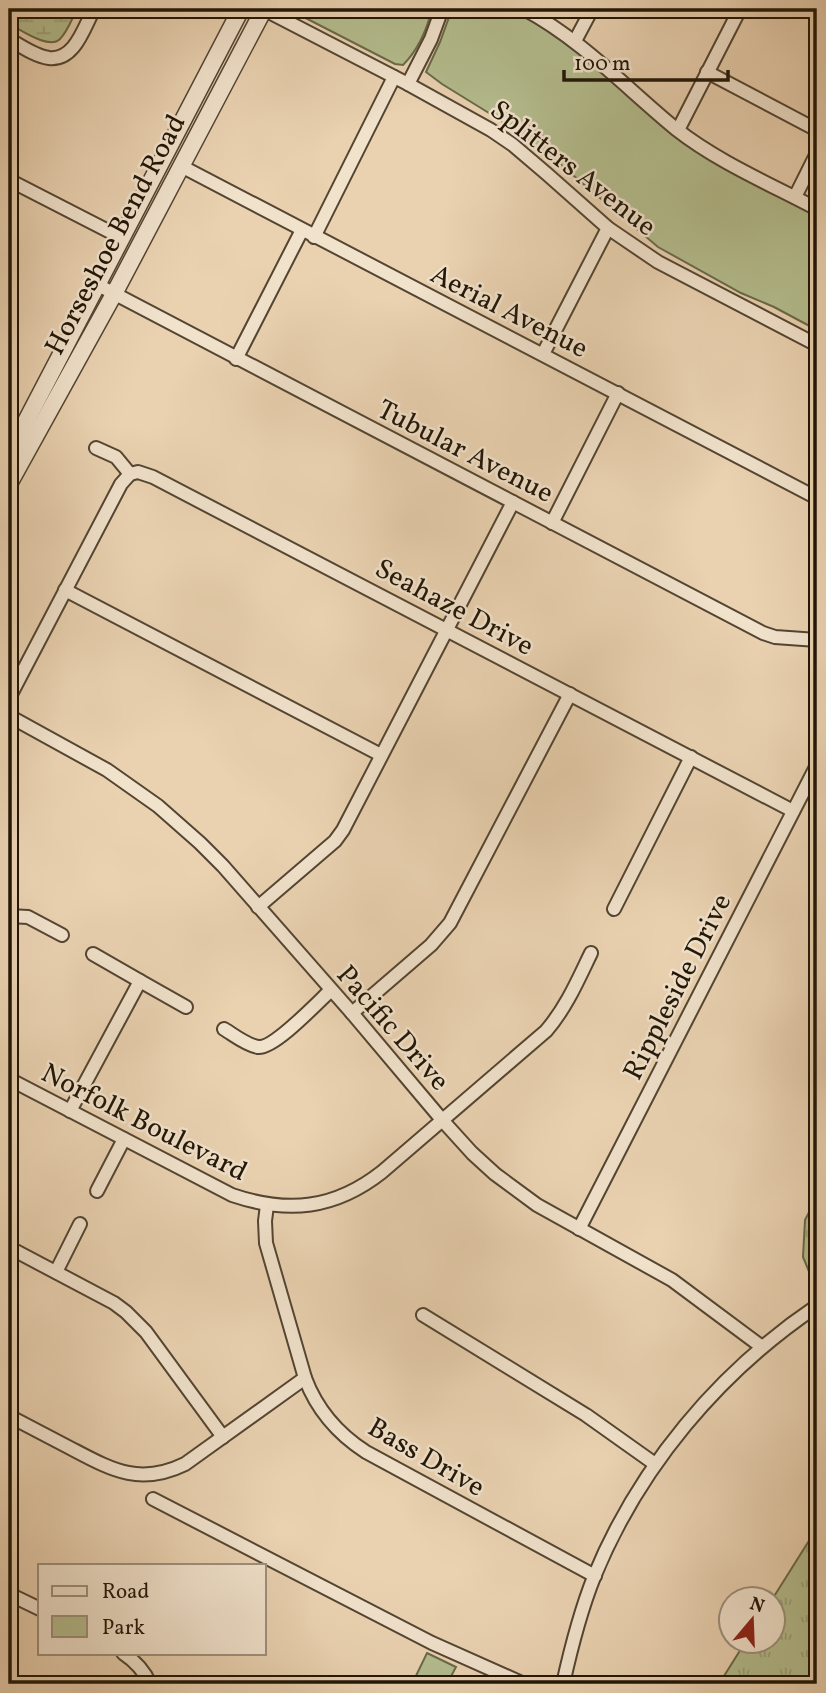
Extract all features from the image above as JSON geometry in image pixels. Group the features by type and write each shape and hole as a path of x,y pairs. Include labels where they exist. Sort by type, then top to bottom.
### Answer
{"street":[{"path":"9,39 38,55 60,57 69,53 75,45 94,9"},
{"name":"Horseshoe Bend Road","path":"9,484 12,461 98,285 241,9"},
{"name":"Horseshoe Bend Road","path":"12,461 114,294 263,9"},
{"name":"Splitters Avenue","path":"263,9 491,130 513,145 608,228 658,262 817,345"},
{"path":"408,84 431,39 442,9"},
{"path":"524,9 575,41 678,130 710,152 817,209"},
{"path":"575,41 592,9"},
{"path":"678,130 740,9"},
{"path":"707,72 817,130"},
{"path":"236,359 394,77"},
{"path":"795,197 817,153"},
{"name":"Aerial Avenue","path":"181,166 817,498"},
{"path":"9,180 122,238"},
{"path":"543,354 608,228"},
{"name":"Tubular Avenue","path":"98,285 763,633 775,637 817,640"},
{"path":"552,523 618,393"},
{"name":"Seahaze Drive","path":"96,448 116,457 130,474 138,472 153,477 793,811"},
{"path":"9,698 121,484 130,474"},
{"path":"258,907 335,841 351,816 513,502"},
{"path":"65,590 381,755"},
{"path":"352,1013 431,945 450,923 569,694"},
{"name":"Pacific Drive","path":"9,716 91,760 158,806 200,843 352,1013 443,1121 507,1184 579,1230 672,1280 762,1347"},
{"path":"614,909 691,757"},
{"name":"Rippleside Drive","path":"579,1230 817,765"},
{"path":"9,916 33,918 62,935"},
{"name":"Norfolk Boulevard","path":"9,1079 232,1195 267,1205 307,1205 323,1202 364,1187 531,1044 556,1019 591,953"},
{"path":"93,954 186,1007"},
{"path":"71,1111 140,981"},
{"path":"224,1029 258,1047 267,1046 331,990"},
{"path":"97,1191 124,1139"},
{"name":"Bass Drive","path":"267,1205 266,1243 305,1378 321,1410 338,1430 355,1445 595,1576"},
{"path":"56,1272 80,1224"},
{"path":"10,1248 114,1303 137,1322 223,1437"},
{"path":"563,1684 571,1646 595,1576 626,1512 655,1464 702,1406 762,1347 817,1306"},
{"path":"423,1315 586,1415 655,1464"},
{"path":"9,1416 108,1468 147,1474 173,1470 185,1464 305,1378"},
{"path":"153,1499 432,1643 524,1684"},
{"path":"9,1594 38,1608"},
{"path":"124,1654 141,1669 150,1684"}],"green space":[{"path":"9,9 77,9 63,36 55,42 49,42 9,24"},
{"path":"288,9 432,9 421,39 403,65 395,64"},
{"path":"452,9 518,10 568,43 708,157 817,215 817,330 741,293 658,247 555,160 426,72"},
{"path":"817,1197 815,1286 803,1257 805,1220"},
{"path":"817,1528 817,1684 719,1684 738,1654 788,1654 788,1584 782,1584"},
{"path":"427,1653 456,1667 447,1684 412,1684"}]}
